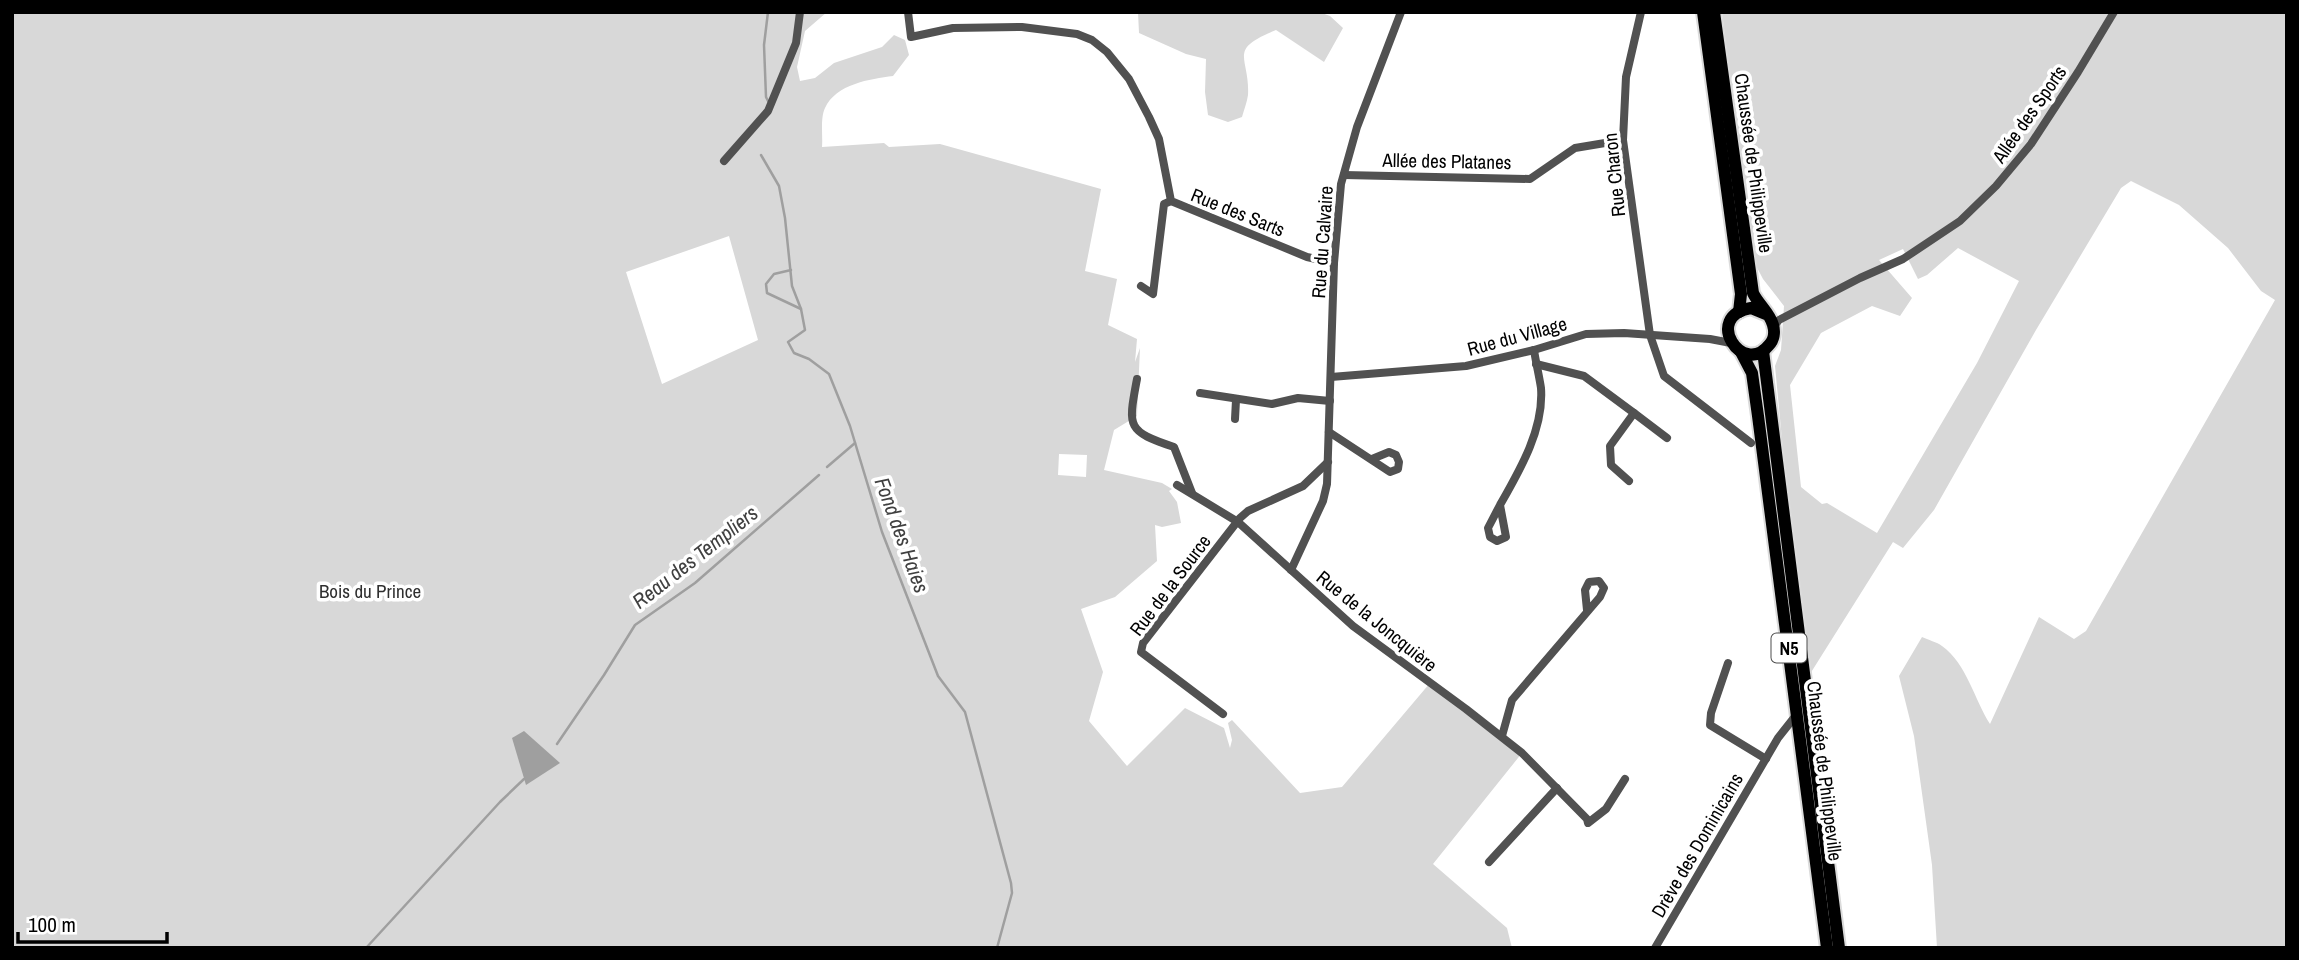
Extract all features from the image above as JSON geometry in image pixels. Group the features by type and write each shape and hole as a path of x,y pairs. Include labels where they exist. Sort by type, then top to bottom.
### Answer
{"main road":[{"name":"Chaussée de Philippeville","path":"1703,12 1741,294 1739,312"},
{"name":"Chaussée de Philippeville","path":"1714,12 1753,293 1771,320"},
{"path":"1728,328 1732,318 1751,308 1771,320 1772,341 1763,351 1752,354 1736,347"},
{"name":"N5","path":"1728,328 1736,347"},
{"name":"Chaussée de Philippeville","path":"1736,347 1752,373 1827,948"},
{"name":"Chaussée de Philippeville","path":"1763,351 1839,948"}],"street":[{"path":"724,161 768,111 796,43 800,12"},
{"name":"Rue des Sarts","path":"908,12 911,37 953,28 1022,27 1077,34 1092,40 1115,61 1129,79 1150,117 1159,139 1171,201"},
{"name":"Rue du Calvaire","path":"1291,570 1323,501 1327,484 1334,263 1337,211 1344,175 1357,127 1401,12"},
{"name":"Rue Charon","path":"1641,12 1626,77 1623,139 1650,335 1664,376 1751,443"},
{"name":"Allée des Sports","path":"1771,320 1779,320 1903,259 1960,221 1996,187 2031,145 2113,12"},
{"name":"Allée des Platanes","path":"1344,175 1530,179 1575,148 1623,139"},
{"name":"Rue des Sarts","path":"1141,286 1153,294 1164,204 1171,201 1307,257 1334,263"},
{"path":"1710,339 1728,328"},
{"name":"Rue du Village","path":"1331,377 1466,366 1586,334 1710,339 1736,347"},
{"path":"1500,505 1519,472 1537,426 1541,390 1534,350"},
{"path":"1536,364 1584,376 1667,438"},
{"path":"1137,379 1132,408 1132,422 1136,431 1174,447 1192,493"},
{"path":"1200,393 1272,404 1298,398 1330,401"},
{"path":"1235,419 1236,400"},
{"path":"1629,481 1611,465 1610,446 1634,413"},
{"path":"1328,432 1372,459"},
{"path":"1177,485 1238,522 1248,511 1303,486 1328,462"},
{"name":"Rue de la Joncquière","path":"1238,522 1378,646 1522,753 1588,823 1605,809 1625,779"},
{"name":"Rue de la Source","path":"1223,714 1141,652 1143,643 1238,522"},
{"path":"1502,736 1512,700 1587,610"},
{"name":"Drève des Dominicains","path":"1728,663 1711,713 1710,724 1766,759"},
{"name":"Drève des Dominicains","path":"1655,948 1766,759 1790,720 1797,714"},
{"path":"1489,862 1557,788"}],"green space":[{"name":"Bois du Prince","path":"12,12 827,12 805,31 797,67 800,81 815,78 834,63 882,47 894,35 905,40 909,55 893,76 855,84 837,93 830,100 823,117 822,147 884,143 889,147 940,144 1101,189 1085,271 1117,279 1108,325 1137,339 1135,362 1140,348 1137,416 1114,430 1104,470 1162,483 1172,489 1169,491 1177,502 1181,523 1162,527 1155,525 1157,561 1115,597 1081,609 1103,672 1089,721 1127,766 1185,708 1224,728 1230,748 1232,740 1228,723 1232,720 1300,793 1342,787 1430,683 1522,753 1433,864 1507,928 1512,948 12,948","holes":["729,236 758,340 662,384 626,272","1059,454 1087,455 1086,477 1058,475"]},
{"path":"1138,12 1319,12 1330,16 1343,28 1324,62 1276,30 1251,43 1244,55 1248,95 1242,117 1228,122 1208,115 1205,92 1206,59 1186,54 1139,33"},
{"path":"1722,12 2287,12 2287,948 1937,948 1932,865 1914,736 1899,676 1922,637 1938,643 1958,662 1990,724 2039,617 2074,639 2086,631 2275,300 2261,291 2228,248 2179,205 2131,181 2121,188 2036,330 1934,510 1903,548 1893,542 1810,674 1790,524 1775,366 1781,350 1784,306 1763,279 1752,258","holes":["1958,248 2019,281 1977,363 1877,533 1827,503 1822,504 1801,487 1790,385 1821,333 1872,306 1900,316 1912,298 1879,260 1903,249 1918,279 1927,275"]}],"shaded area":[{"path":"524,731 560,763 526,785 512,738"}],"waterway":[{"name":"Fond des Haies","path":"768,12 764,45 768,101"},
{"name":"Fond des Haies","path":"761,155 779,186 792,286 801,309 805,330 788,342 794,353 809,359 829,374 850,426 882,532 938,676 965,712 1011,883 1012,893 997,948"},
{"path":"791,270 774,274 766,284 767,293 801,309"},
{"name":"Reau des Templiers","path":"827,467 855,443"},
{"name":"Reau des Templiers","path":"557,744 635,625 695,583 819,475"},
{"name":"Reau des Templiers","path":"366,948 524,779"}]}
